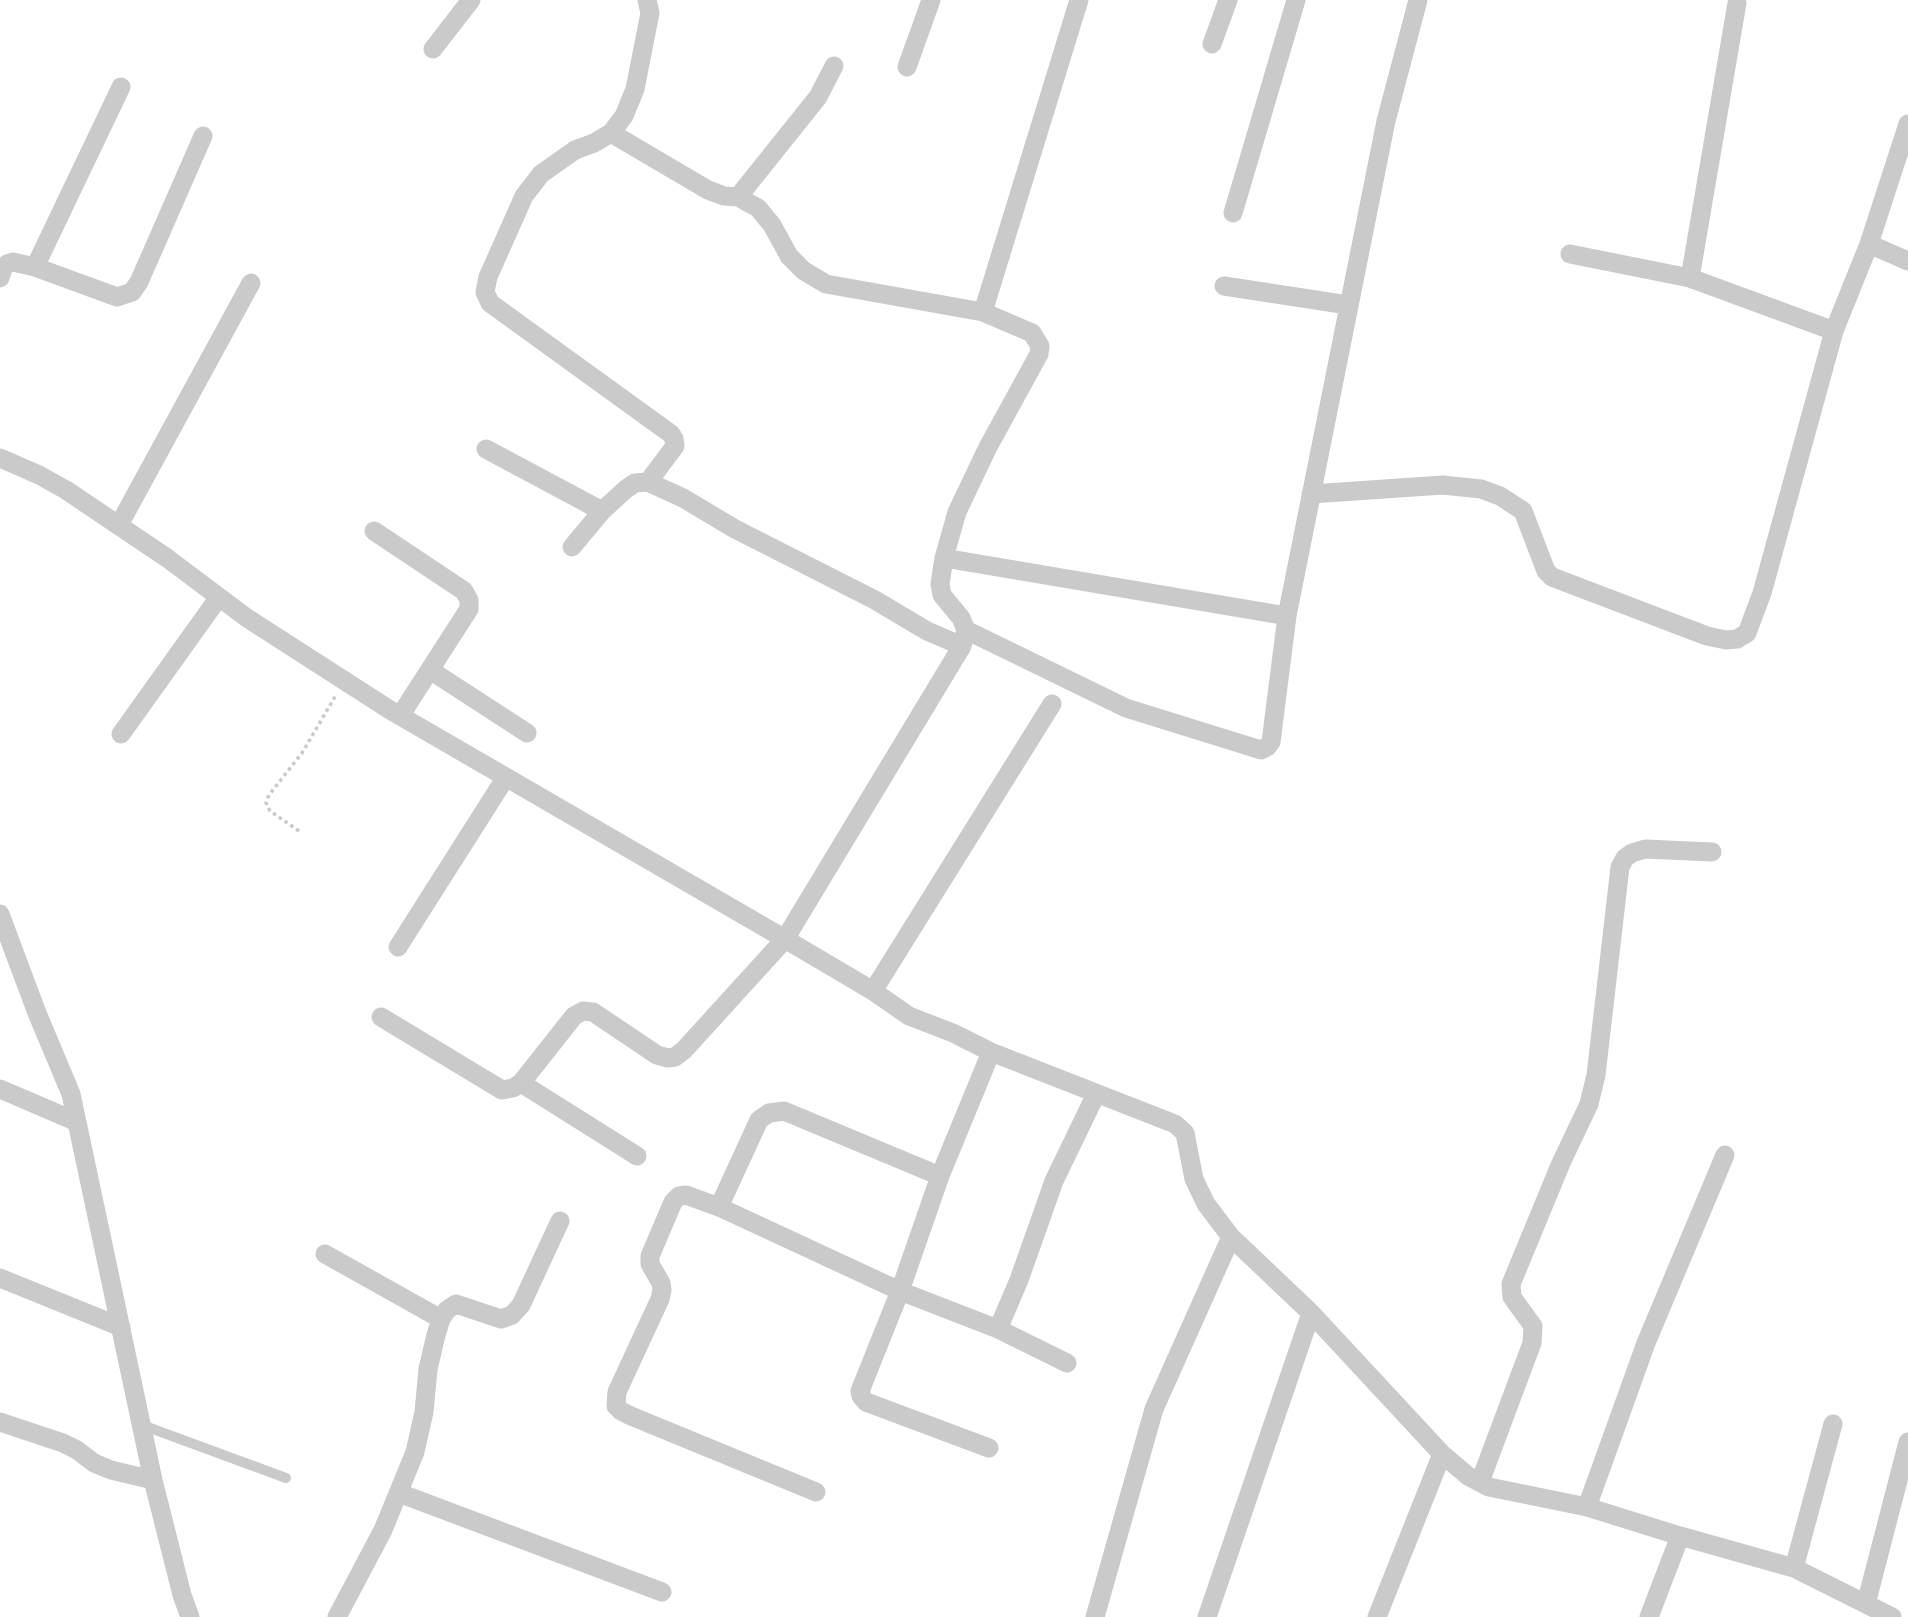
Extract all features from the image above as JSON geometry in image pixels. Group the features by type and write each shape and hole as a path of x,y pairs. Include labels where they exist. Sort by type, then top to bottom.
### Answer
{"street":[{"path":"433,49 471,0"},
{"path":"647,0 650,13 635,89 624,116 611,133 575,150 541,174 523,196 488,277 485,292 490,303 671,434 675,446 648,482"},
{"path":"906,67 931,0"},
{"path":"983,312 1079,0"},
{"path":"1212,44 1228,0"},
{"path":"1234,213 1296,0"},
{"path":"572,547 602,511 626,489 635,483 648,482 875,600 927,631 964,638 1126,708 1261,750 1267,747 1271,742 1287,616 1385,121 1418,0"},
{"path":"1690,278 1737,3"},
{"path":"738,197 818,96 834,66"},
{"path":"35,267 121,87"},
{"path":"1311,494 1443,485 1482,489 1500,496 1523,511 1545,570 1552,577 1707,636 1726,640 1737,639 1747,633 1762,593 1834,331 1869,244 1908,124"},
{"path":"381,1017 502,1090 521,1083 574,1016 583,1012 593,1012 657,1055 675,1057 785,939 964,638 961,618 942,595 940,584 944,558 957,512 988,447 1039,354 1040,346 1032,333 983,312 826,284 803,271 789,256 772,225 758,208 738,197 724,196 708,190 611,133"},
{"path":"0,278 3,268 13,261 117,297 132,292 139,282 203,135"},
{"path":"1869,244 1908,261"},
{"path":"1570,254 1690,278 1834,331"},
{"path":"119,525 251,283"},
{"path":"1224,286 1348,305"},
{"path":"486,449 602,511"},
{"path":"0,458 66,490 247,618 400,716 785,939 873,991 909,1016 953,1033 990,1052 1175,1124 1185,1133 1194,1180 1206,1204 1231,1237 1311,1313 1442,1454 1468,1476 1489,1487 1587,1507 1794,1569 1892,1617"},
{"path":"374,531 464,591 469,600 469,609 400,716"},
{"path":"944,558 1287,616"},
{"path":"121,734 219,597"},
{"path":"430,670 527,733"},
{"path":"873,991 1052,704"},
{"path":"398,947 506,777"},
{"path":"1480,1482 1532,1342 1532,1326 1512,1297 1511,1284 1561,1163 1589,1104 1596,1075 1620,867 1625,858 1644,849 1712,852"},
{"path":"0,914 71,1094 153,1480 190,1617"},
{"path":"989,1448 866,1402 860,1391 900,1291 940,1176 990,1052"},
{"path":"521,1083 636,1156"},
{"path":"0,1089 77,1122"},
{"path":"998,1329 1019,1280 1054,1181 1096,1094"},
{"path":"719,1207 759,1120 769,1113 784,1111 940,1176"},
{"path":"1587,1507 1646,1343 1725,1156"},
{"path":"816,1492 631,1416 616,1406 617,1392 660,1299 661,1283 650,1264 650,1256 673,1202 679,1196 686,1195 719,1207 900,1291 998,1329 1067,1363"},
{"path":"337,1617 383,1530 415,1452 424,1412 428,1369 441,1319 447,1310 456,1304 501,1319 512,1315 521,1305 560,1220"},
{"path":"1095,1617 1154,1409 1231,1237"},
{"path":"325,1254 441,1319"},
{"path":"0,1278 121,1327"},
{"path":"1207,1617 1311,1313"},
{"path":"0,1422 63,1443 78,1450 94,1463 111,1470 153,1480"},
{"path":"1794,1569 1833,1424"},
{"path":"1866,1604 1908,1442"},
{"path":"1377,1617 1442,1454"},
{"path":"399,1493 662,1592"},
{"path":"1649,1617 1679,1536"}],"lane":[{"path":"142,1425 286,1478"}],"path":[{"path":"299,831 270,811 266,803 302,753 344,681"}]}
